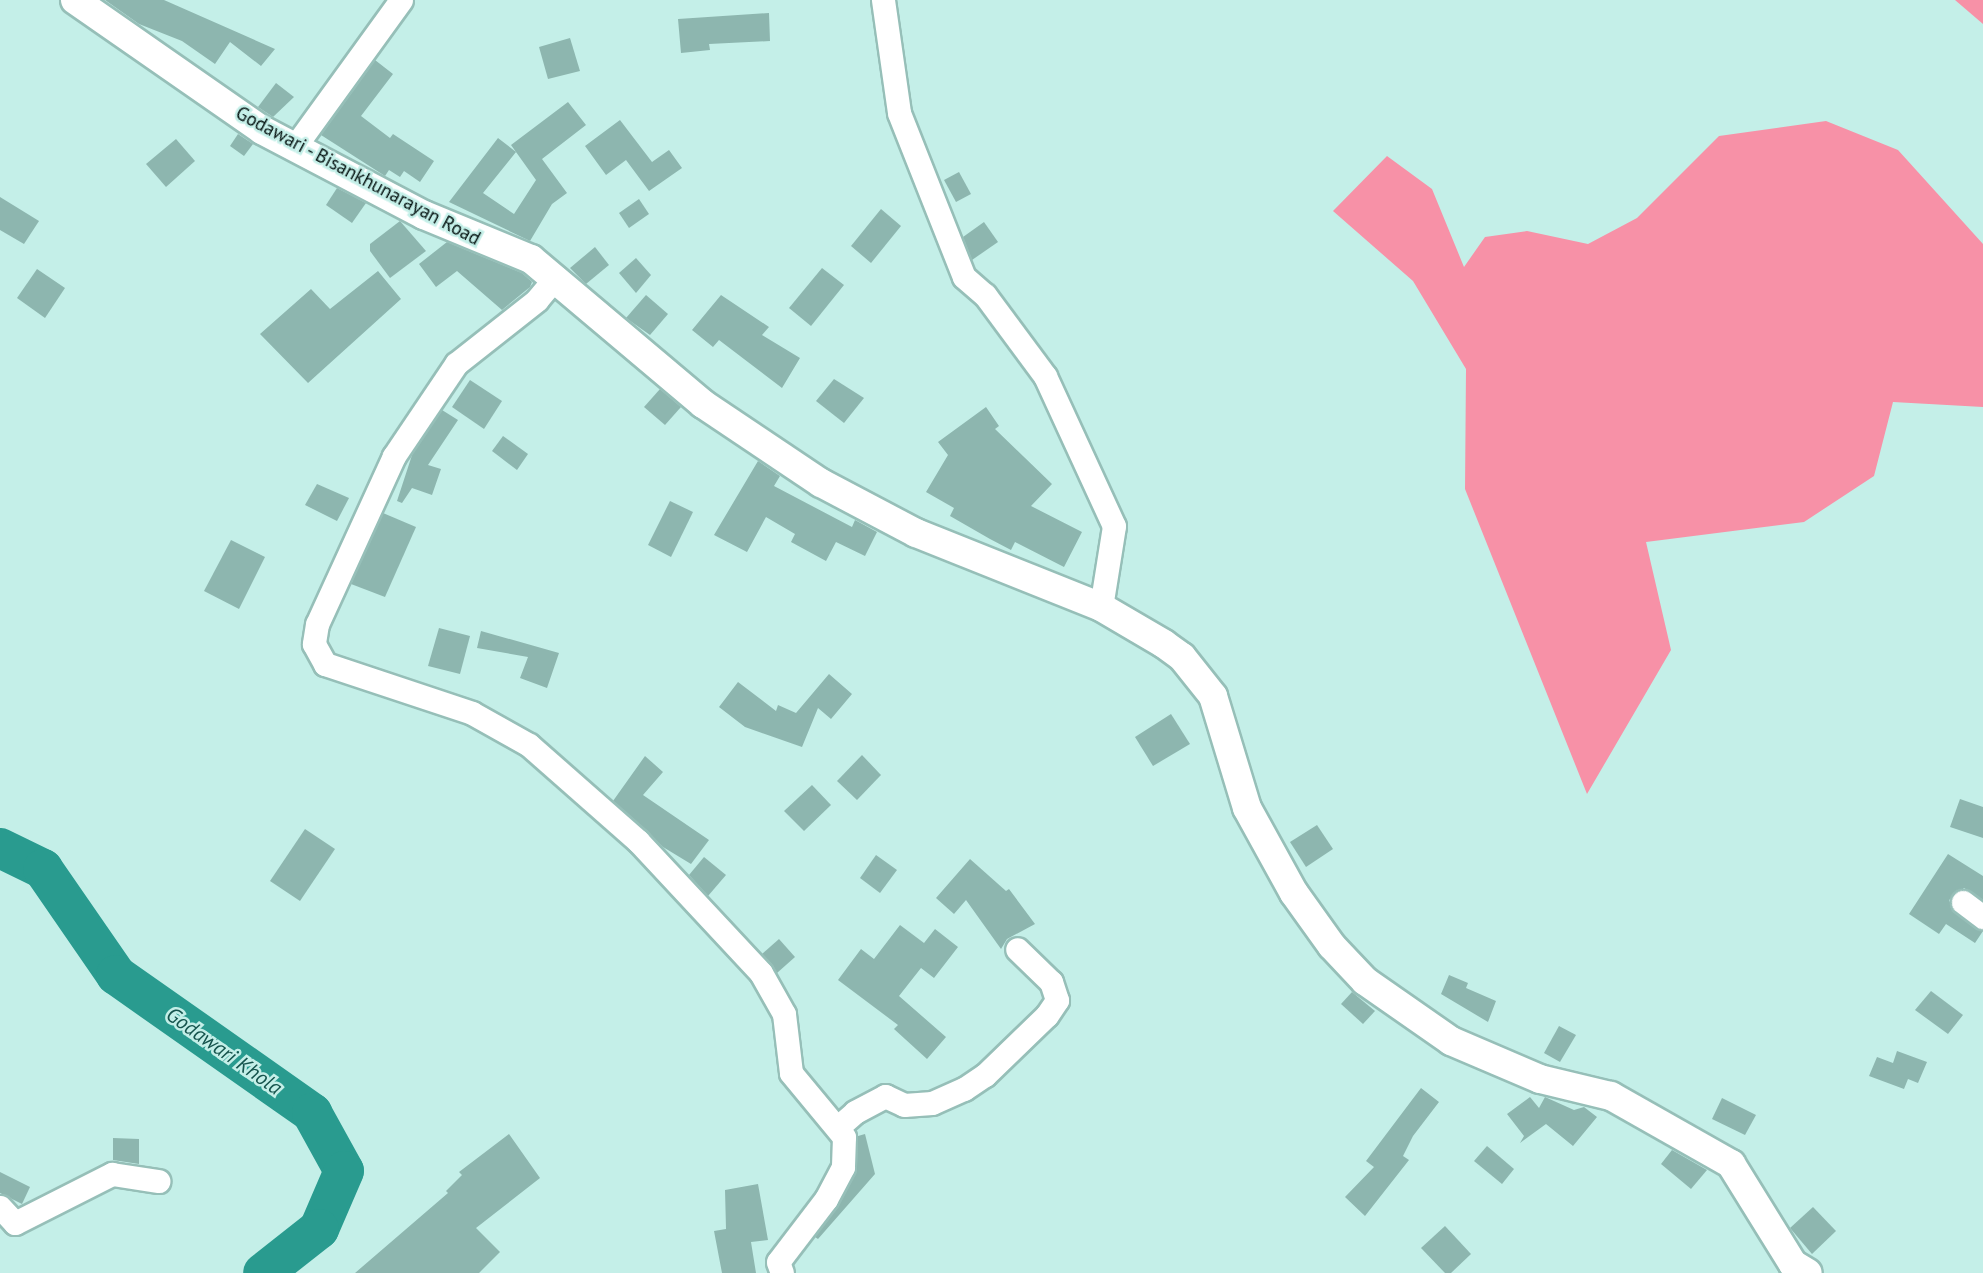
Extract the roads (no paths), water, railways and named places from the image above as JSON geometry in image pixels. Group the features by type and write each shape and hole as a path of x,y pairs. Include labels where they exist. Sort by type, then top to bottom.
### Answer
{"street":[{"name":"Godawari - Bisankhunarayan Road","path":"75,0 226,107 424,215 531,259 556,277 702,404 821,483 916,533 1101,607 1182,657 1213,696 1247,808 1294,893 1332,946 1365,981 1451,1041 1540,1079 1611,1096 1731,1164 1793,1264 1808,1273"},
{"path":"296,145 401,0"},
{"path":"883,0 900,113 964,277 985,295 1045,376 1114,526 1101,607"},
{"path":"556,277 537,300 456,364 394,456 317,624 314,644 325,664 348,675 472,713 529,745 638,841 761,973 784,1014 791,1073 838,1127 844,1138 843,1167 826,1199 778,1262 782,1273"},
{"path":"1963,902 1983,917"},
{"path":"838,1127 855,1112 885,1097 904,1105 932,1103 964,1089 985,1075 1047,1015 1057,1000 1051,982 1017,949"},
{"path":"0,1207 15,1223 112,1174 158,1181"}],"waterway":[{"name":"Godawari Khola","path":"0,848 43,869 116,975 312,1113 344,1171 319,1229 263,1273"}]}
